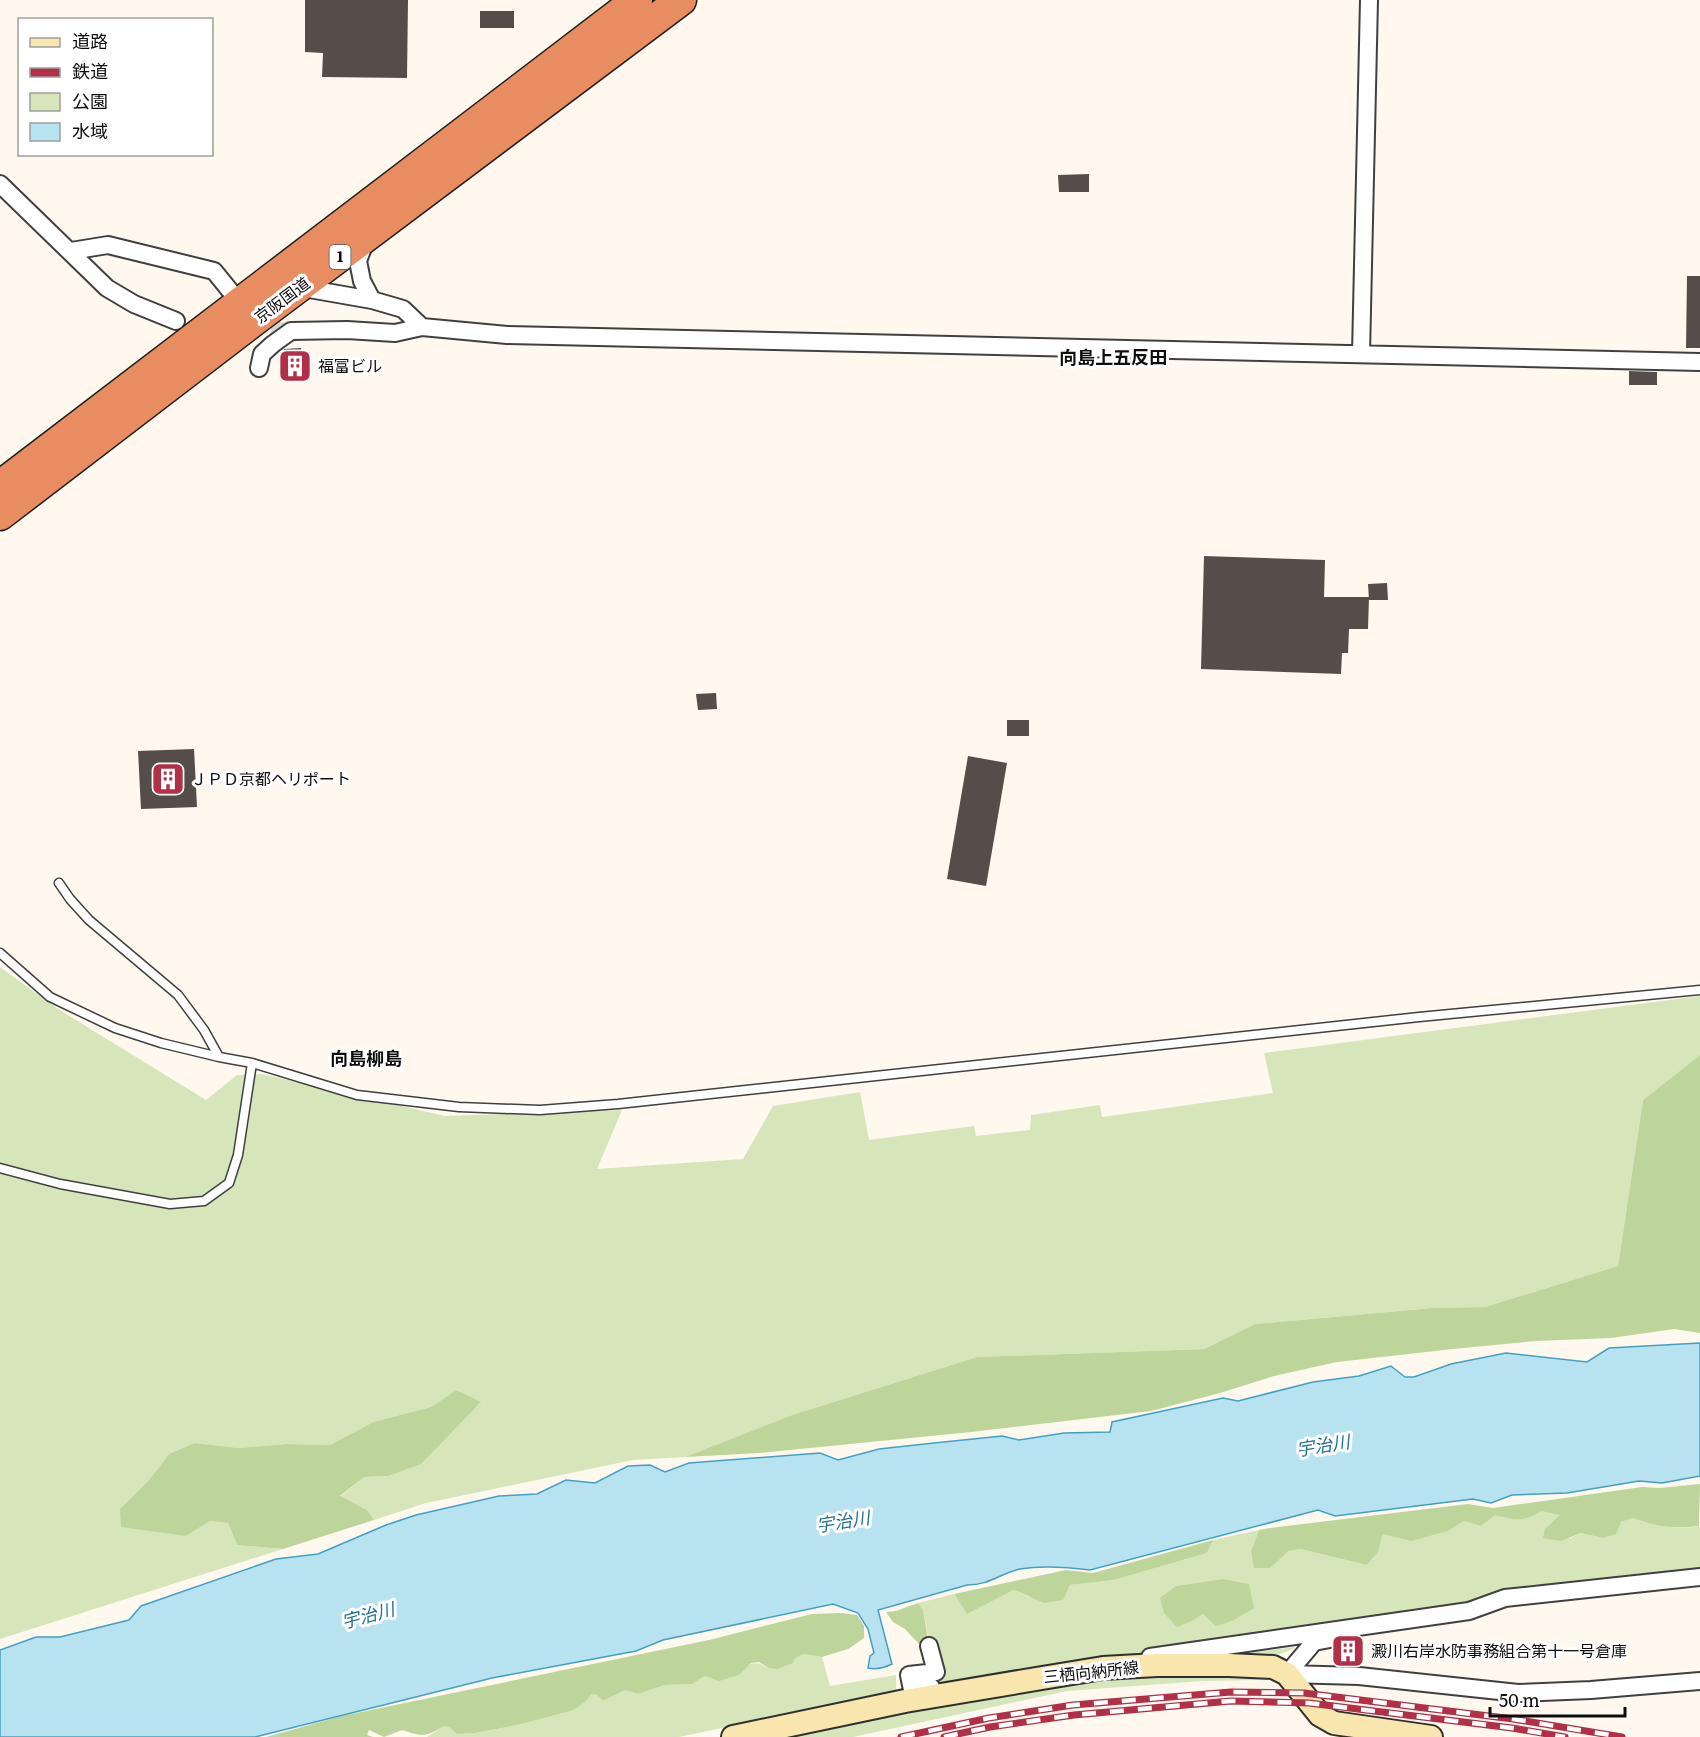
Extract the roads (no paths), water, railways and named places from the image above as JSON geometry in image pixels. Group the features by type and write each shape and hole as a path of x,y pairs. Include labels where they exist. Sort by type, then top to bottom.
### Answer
{"highway":[{"name":"京阪国道","path":"0,486 637,0"},
{"name":"京阪国道","path":"0,515 298,287 681,0"}],"main road":[{"name":"三栖向納所線","path":"733,1737 905,1701 1103,1668 1229,1665 1273,1668 1287,1674"},
{"path":"1287,1674 1320,1715 1334,1723 1431,1737"}],"street":[{"path":"1361,354 1369,0"},
{"path":"0,184 107,288 134,304 176,321"},
{"path":"366,238 358,261 362,280 372,300"},
{"path":"71,251 108,244 214,271 240,303"},
{"path":"298,287 372,300 403,309 422,327"},
{"path":"259,368 262,354 291,331 347,330 395,333 422,327 507,335 1700,362"},
{"path":"929,1646 936,1672 909,1676 912,1690 1062,1666 1150,1657 1469,1611 1504,1598 1700,1577"},
{"path":"1287,1674 1314,1642 1609,1592 1700,1584"},
{"path":"1287,1674 1301,1635"},
{"path":"1287,1674 1359,1676 1518,1693 1592,1690 1700,1681"}],"lane":[{"path":"59,883 70,900 89,920 178,995 204,1030 219,1057"},
{"path":"0,953 50,997 115,1028 161,1042 252,1063 357,1095 459,1107 540,1110 618,1104 1407,1018 1700,990"},
{"path":"0,1168 60,1184 170,1204 204,1201 229,1183 238,1155 252,1063"}],"water":[{"name":"宇治川","path":"1700,1343 1700,1476 1662,1483 1639,1481 1567,1493 1512,1495 1491,1503 1473,1499 1335,1516 1318,1510 1090,1570 1055,1567 1020,1569 983,1583 967,1585 878,1610 892,1664 880,1668 868,1668 870,1656 874,1653 868,1629 858,1613 833,1604 663,1640 636,1651 492,1678 255,1737 0,1737 0,1650 36,1637 60,1637 129,1620 141,1606 276,1559 318,1554 386,1525 416,1515 499,1496 537,1494 566,1480 595,1483 628,1466 650,1465 665,1472 689,1463 820,1453 838,1460 879,1449 1002,1436 1019,1440 1064,1433 1110,1432 1112,1422 1223,1398 1238,1401 1313,1382 1359,1376 1391,1366 1405,1377 1414,1377 1451,1364 1506,1353 1587,1362 1609,1348"}],"tunnel":[{"path":"247,327 291,331"}],"railway":[{"path":"901,1737 989,1718 1073,1705 1231,1692 1304,1693 1513,1719 1622,1737"},
{"path":"944,1737 990,1727 1074,1715 1231,1701 1309,1703 1512,1728 1565,1737"}],"place":[{"name":"福富ビル","path":"295,366"},
{"name":"ＪＰＤ京都ヘリポート","path":"168,779"},
{"name":"澱川右岸水防事務組合第十一号倉庫","path":"1348,1651"}],"district":[{"name":"向島上五反田","path":"1113,358"},
{"name":"向島柳島","path":"366,1059"}]}
